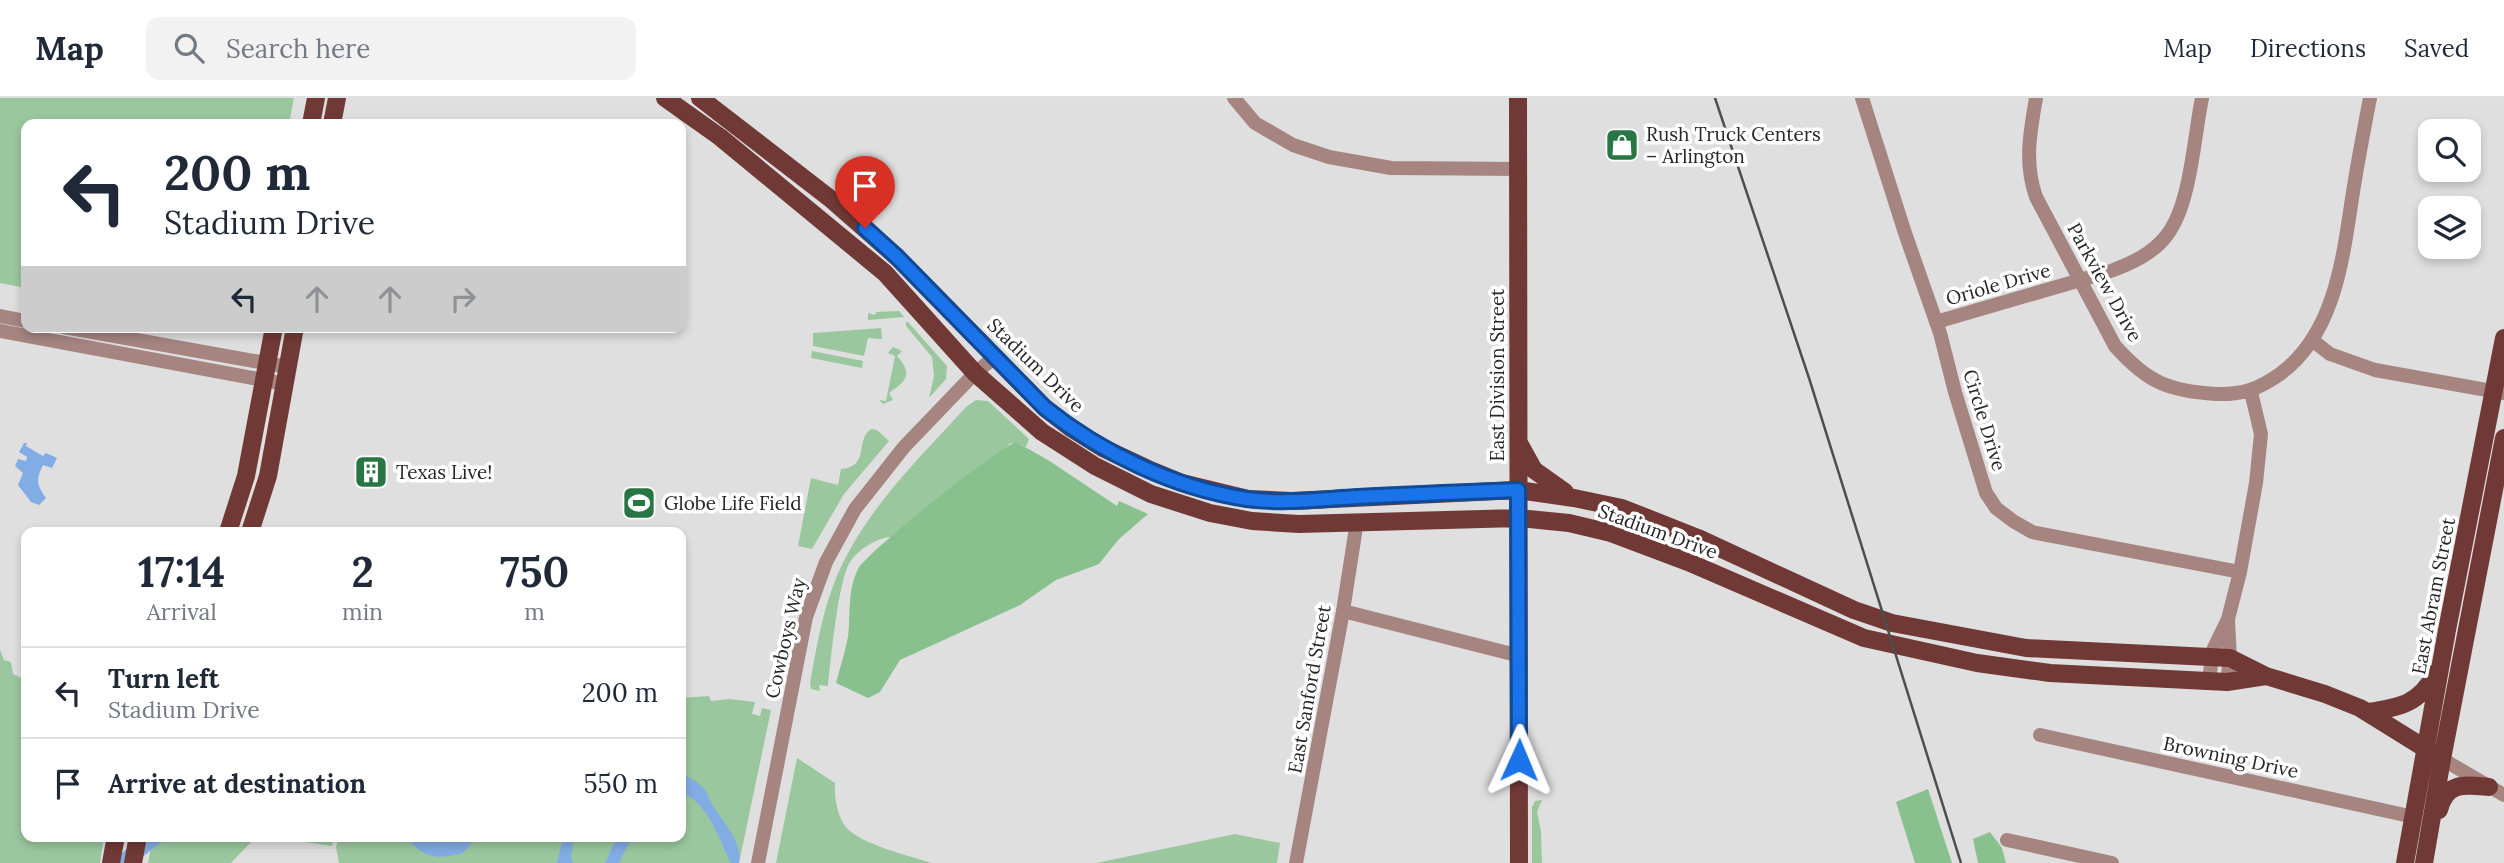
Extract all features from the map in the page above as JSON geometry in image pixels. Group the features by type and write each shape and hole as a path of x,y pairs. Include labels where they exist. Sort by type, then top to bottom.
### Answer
{"main road":[{"path":"312,119 316,98"},
{"path":"333,119 337,98"},
{"name":"Stadium Drive","path":"665,98 726,130 832,200 897,257 1038,401 1071,428 1103,448 1182,483 1248,499 1291,501 1518,490 1622,508 1698,538 1854,610 1892,622 2026,648 2230,658 2266,676 2325,694 2368,712 2442,759"},
{"name":"Stadium Drive","path":"700,98 726,130 885,273 975,373 1042,432 1095,466 1151,494 1210,513 1252,521 1299,523 1519,518 1569,523 1611,533 1704,569 1864,638 1893,646 2050,673 2218,681 2266,676"},
{"name":"East Division Street","path":"1518,98 1519,863"},
{"path":"230,527 246,476 273,333"},
{"path":"252,527 268,476 294,333"},
{"name":"East Abram Street","path":"2405,863 2441,664 2499,392 2504,338"},
{"name":"East Abram Street","path":"2426,857 2442,759 2504,438"},
{"path":"1518,442 1540,476 1574,498"},
{"path":"1175,502 1182,483"},
{"path":"1704,569 1773,587 1794,582"},
{"path":"2002,666 2009,657 2019,655 2065,656 2095,652"},
{"path":"2368,712 2404,705 2416,698 2428,687 2441,664"},
{"path":"2426,857 2446,794 2460,785 2497,791"},
{"path":"111,863 115,842"},
{"path":"133,863 137,842"}],"street":[{"name":"Circle Drive","path":"1862,98 1936,322 1986,493 1996,508 2032,532 2240,572"},
{"name":"Parkview Drive","path":"2036,98 2028,146 2031,183 2115,346 2132,365 2162,385 2193,392 2226,394 2251,392 2289,368 2312,340 2326,315 2343,256 2370,98"},
{"name":"Oriole Drive","path":"1936,322 2125,266 2153,250 2167,236 2176,221 2189,177 2202,98"},
{"path":"1237,99 1255,123 1293,145 1329,157 1391,168 1519,169"},
{"path":"0,316 21,320"},
{"path":"0,331 265,372"},
{"path":"91,333 286,376"},
{"path":"2312,340 2330,354 2375,370 2499,392"},
{"name":"Cowboys Way","path":"758,863 806,617 838,536 855,509 904,447 975,373 995,357"},
{"path":"2218,681 2211,656 2228,619 2240,572 2260,458 2261,434 2251,392"},
{"name":"East Sanford Street","path":"1296,863 1357,521"},
{"path":"1343,611 1520,656"},
{"path":"2218,681 2230,658 2228,619"},
{"name":"Browning Drive","path":"2040,735 2414,817"},
{"path":"2442,759 2497,791"},
{"path":"2007,840 2112,863"}],"green space":[{"path":"0,98 294,98 290,119 21,119 21,287 0,283"},
{"path":"899,311 904,317 868,320 868,313 875,315 876,312"},
{"path":"906,322 947,366 946,379 929,398 934,376 932,357 906,326"},
{"path":"881,328 882,339 868,338 864,356 813,346 813,333"},
{"path":"893,347 902,351 897,356 905,368 906,377 889,393 893,400 883,404 879,400 886,401 895,356 888,353"},
{"path":"812,351 863,361 862,368 811,358"},
{"path":"976,400 988,401 1029,439 1026,447 1011,443 891,537 874,542 853,558 842,586 828,686 819,685 820,691 811,689 810,683 828,600 843,562 857,537 909,469 966,407"},
{"path":"871,429 877,430 889,441 844,494 812,549 798,546 811,478 838,485 841,469 856,463 863,440"},
{"path":"1016,442 1117,506 1119,501 1148,514 1118,540 1099,564 1056,580 1020,605 900,660 880,692 868,698 836,683 848,637 851,594 858,569 933,501"},
{"path":"0,650 4,660 11,662 13,674 21,678 21,842 103,842 100,863 0,863"},
{"path":"709,696 711,701 729,699 755,702 752,714 760,716 762,708 771,710 739,863 339,863 337,842 686,842 686,698"},
{"path":"797,758 835,783 840,816 852,832 886,849 932,863 776,863"},
{"path":"1928,789 1952,863 1915,863 1896,802"},
{"path":"1542,800 1537,812 1541,831 1542,863 1532,863 1532,807 1535,801"},
{"path":"1990,832 2002,848 2006,863 1978,863 1973,839"},
{"path":"1235,834 1280,843 1277,863 1096,863"},
{"path":"152,842 251,842 231,863 148,863"},
{"path":"305,842 333,842 332,846"}],"water":[{"path":"24,443 43,456 46,453 57,458 52,468 43,465 41,470 38,482 46,498 39,505 31,502 18,485 23,473 15,466 18,459 26,461 27,457 19,452"},
{"path":"686,777 706,791 735,840 739,863 731,863 712,822 699,804 686,795"},
{"path":"411,842 473,842 463,853 445,857 425,854"},
{"path":"562,842 573,842 573,863 557,863"},
{"path":"615,842 630,842 619,863 605,863"}],"waterway":[{"path":"122,863 148,842"}],"railway":[{"path":"1715,98 1809,378 1961,863"}],"place":[{"name":"Rush Truck Centers – Arlington","path":"1622,145"},
{"name":"Texas Live!","path":"371,472"},
{"name":"Globe Life Field","path":"639,503"}],"route":[{"path":"865,228 897,257 1045,408 1103,448 1182,483 1248,499 1291,501 1518,490 1519,760"}]}
